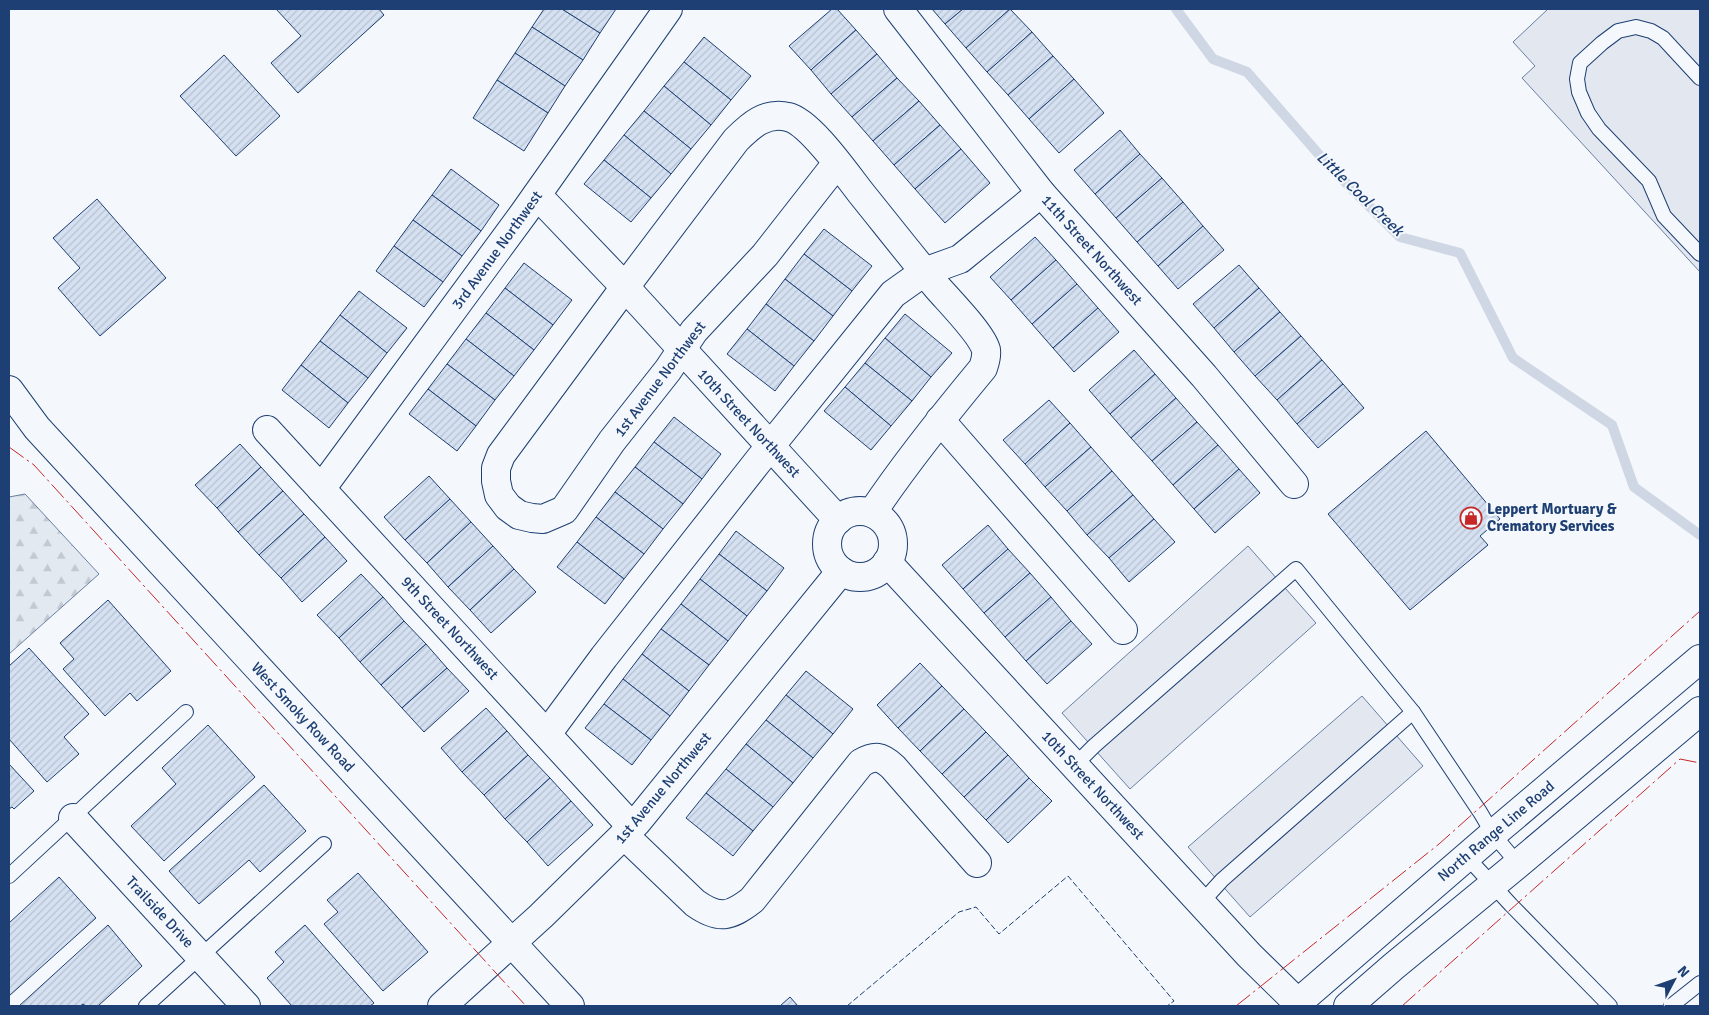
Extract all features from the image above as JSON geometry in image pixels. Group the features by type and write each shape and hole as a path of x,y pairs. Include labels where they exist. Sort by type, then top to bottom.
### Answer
{"street":[{"name":"3rd Avenue Northwest","path":"321,489 537,195 668,9"},
{"name":"11th Street Northwest","path":"898,9 1041,193 1204,376 1294,484"},
{"name":"1st Avenue Northwest","path":"776,115 790,117 817,139 837,163 765,255 694,331 668,370 612,441 564,510 543,519 519,515 508,507 499,495 496,481 496,468 501,456 736,140 750,126 764,118 776,115"},
{"path":"837,163 924,272 975,332 986,350 986,360 983,368 940,420 872,513"},
{"path":"547,734 604,657 770,446 893,294 924,272 960,259 1041,193"},
{"name":"10th Street Northwest","path":"537,195 625,287 838,520"},
{"name":"West Smoky Row Road","path":"9,390 37,428 570,1006"},
{"name":"West Smoky Row Road","path":"9,408 37,428"},
{"path":"940,420 1123,630"},
{"name":"9th Street Northwest","path":"267,430 547,734 628,831 695,903 706,911 720,915 731,914 752,900 860,763 869,758 879,758 893,767 977,863"},
{"path":"858,511 872,513 885,524 889,531 892,549 887,562 878,571 869,576 850,576 834,564 829,555 827,546 828,535 832,526 848,513 858,511"},
{"name":"10th Street Northwest","path":"887,562 1256,962 1298,1005"},
{"name":"1st Avenue Northwest","path":"442,1006 512,944 628,831 841,571"},
{"name":"North Range Line Road","path":"1298,1005 1466,856 1700,660"},
{"path":"1348,1006 1700,711"},
{"name":"Trailside Drive","path":"73,818 246,1006"}],"lane":[{"path":"1700,78 1663,38 1651,31 1636,27 1618,31 1602,43 1580,63 1576,78 1579,92 1588,113 1599,129 1649,180 1664,216 1700,254"},
{"path":"1075,765 1094,746 1296,568 1413,712 1480,812 1492,834 1518,864"},
{"path":"9,876 186,712"},
{"path":"1202,902 1222,880 1413,712"},
{"path":"146,1006 324,844"},
{"path":"1466,856 1610,1006"},
{"path":"1671,1006 1700,982"}],"green space":[{"path":"25,494 99,574 9,654 9,497"}],"shaded area":[{"path":"1548,9 1700,9 1700,272 1522,78 1535,66 1513,42"},
{"path":"1248,546 1316,623 1130,789 1062,713"},
{"path":"1362,696 1423,766 1250,917 1188,847"}],"building":[{"path":"276,9 379,9 384,15 298,93 271,63 301,36"},
{"path":"544,9 562,9 600,33 583,60 532,27"},
{"path":"562,9 616,9 600,33"},
{"path":"832,9 837,9 856,30 811,70 789,46"},
{"path":"932,9 963,9 945,24"},
{"path":"963,9 1010,9 966,48 945,24"},
{"path":"1010,9 1032,32 987,72 966,48"},
{"path":"532,27 583,60 565,86 515,53"},
{"path":"856,30 877,54 831,94 811,70"},
{"path":"1032,32 1053,56 1008,95 987,72"},
{"path":"704,37 751,76 731,100 684,62"},
{"path":"515,53 565,86 548,113 497,80"},
{"path":"877,54 897,78 852,117 831,94"},
{"path":"224,55 280,116 236,156 180,96"},
{"path":"1053,56 1074,79 1029,119 1008,95"},
{"path":"684,62 731,100 711,125 664,86"},
{"path":"897,78 919,101 873,141 852,117"},
{"path":"1074,79 1104,113 1059,153 1029,119"},
{"path":"497,80 548,113 524,151 473,118"},
{"path":"664,86 711,125 691,149 644,111"},
{"path":"919,101 940,125 894,165 873,141"},
{"path":"644,111 691,149 671,174 624,135"},
{"path":"940,125 961,149 915,189 894,165"},
{"path":"1120,130 1140,154 1095,194 1074,170"},
{"path":"624,135 671,174 651,198 604,160"},
{"path":"961,149 990,183 945,223 915,189"},
{"path":"1140,154 1162,178 1116,218 1095,194"},
{"path":"604,160 651,198 631,222 584,184"},
{"path":"451,169 499,205 481,231 432,195"},
{"path":"1162,178 1183,202 1137,242 1116,218"},
{"path":"432,195 481,231 462,256 413,220"},
{"path":"97,199 166,278 100,336 58,288 80,268 53,238"},
{"path":"1183,202 1203,226 1158,266 1137,242"},
{"path":"413,220 462,256 443,282 394,246"},
{"path":"1203,226 1224,250 1178,289 1158,266"},
{"path":"824,229 872,266 852,291 804,254"},
{"path":"1035,237 1056,260 1011,300 990,277"},
{"path":"394,246 443,282 424,307 376,271"},
{"path":"804,254 852,291 833,316 785,279"},
{"path":"1056,260 1077,284 1032,324 1011,300"},
{"path":"524,263 572,300 553,325 505,288"},
{"path":"1239,265 1259,288 1214,328 1193,304"},
{"path":"785,279 833,316 814,341 766,304"},
{"path":"1077,284 1098,308 1053,348 1032,324"},
{"path":"505,288 553,325 534,350 486,313"},
{"path":"1259,288 1280,312 1234,352 1214,328"},
{"path":"359,291 407,328 387,353 340,315"},
{"path":"766,304 814,341 794,366 747,329"},
{"path":"1098,308 1119,332 1074,372 1053,348"},
{"path":"1280,312 1301,336 1255,376 1234,352"},
{"path":"486,313 534,350 514,376 466,339"},
{"path":"905,314 952,353 931,377 885,338"},
{"path":"340,315 387,353 368,378 320,341"},
{"path":"747,329 794,366 775,391 727,354"},
{"path":"1301,336 1322,360 1277,400 1255,376"},
{"path":"885,338 931,377 912,401 865,363"},
{"path":"466,339 514,376 495,400 447,364"},
{"path":"320,341 368,378 348,403 301,365"},
{"path":"1134,350 1155,374 1110,414 1089,390"},
{"path":"1322,360 1343,384 1297,424 1277,400"},
{"path":"865,363 912,401 891,426 845,387"},
{"path":"447,364 495,400 476,426 428,389"},
{"path":"301,365 348,403 329,428 282,390"},
{"path":"1155,374 1176,398 1131,438 1110,414"},
{"path":"1343,384 1364,408 1318,448 1297,424"},
{"path":"845,387 891,426 871,450 824,411"},
{"path":"428,389 476,426 457,451 409,414"},
{"path":"1176,398 1197,422 1152,461 1131,438"},
{"path":"1049,400 1070,423 1025,464 1003,440"},
{"path":"674,417 721,454 702,479 654,442"},
{"path":"1197,422 1218,445 1173,485 1152,461"},
{"path":"1070,423 1091,447 1045,487 1025,464"},
{"path":"1426,431 1500,519 1480,536 1488,545 1410,610 1328,514"},
{"path":"654,442 702,479 683,504 635,467"},
{"path":"240,444 261,467 217,508 195,485"},
{"path":"1218,445 1239,469 1194,509 1173,485"},
{"path":"1091,447 1112,471 1067,511 1045,487"},
{"path":"261,467 283,491 238,532 217,508"},
{"path":"635,467 683,504 663,529 615,492"},
{"path":"1239,469 1260,493 1215,533 1194,509"},
{"path":"1112,471 1133,495 1087,535 1067,511"},
{"path":"429,476 450,499 405,540 384,517"},
{"path":"283,491 304,514 259,555 238,532"},
{"path":"615,492 663,529 644,554 596,517"},
{"path":"1133,495 1154,519 1109,558 1087,535"},
{"path":"450,499 471,522 427,563 405,540"},
{"path":"304,514 325,537 281,578 259,555"},
{"path":"596,517 644,554 624,579 577,542"},
{"path":"1154,519 1175,542 1129,582 1109,558"},
{"path":"471,522 493,546 448,587 427,563"},
{"path":"988,525 1008,549 963,589 942,565"},
{"path":"736,531 784,568 767,591 719,554"},
{"path":"325,537 347,561 302,602 281,578"},
{"path":"577,542 624,579 605,604 557,567"},
{"path":"493,546 514,569 470,610 448,587"},
{"path":"1008,549 1030,573 984,613 963,589"},
{"path":"719,554 767,591 747,616 700,579"},
{"path":"514,569 536,592 491,633 470,610"},
{"path":"1030,573 1051,597 1005,637 984,613"},
{"path":"361,574 383,597 339,638 317,615"},
{"path":"700,579 747,616 728,641 681,604"},
{"path":"383,597 404,621 360,662 339,638"},
{"path":"1051,597 1071,621 1026,661 1005,637"},
{"path":"108,600 171,671 137,701 130,693 105,716 63,669 74,659 60,643"},
{"path":"681,604 728,641 709,665 661,629"},
{"path":"404,621 426,644 381,685 360,662"},
{"path":"1071,621 1092,644 1047,684 1026,661"},
{"path":"661,629 709,665 689,691 642,654"},
{"path":"426,644 447,668 402,708 381,685"},
{"path":"29,648 89,714 64,737 79,754 47,782 9,739 9,666"},
{"path":"642,654 689,691 670,716 623,679"},
{"path":"920,663 942,686 898,728 877,705"},
{"path":"447,668 469,691 424,732 402,708"},
{"path":"806,671 853,709 833,734 786,695"},
{"path":"623,679 670,716 651,740 604,704"},
{"path":"942,686 964,709 920,751 898,728"},
{"path":"786,695 833,734 813,758 766,720"},
{"path":"604,704 651,740 632,765 585,728"},
{"path":"486,708 507,731 462,772 441,748"},
{"path":"964,709 986,732 942,774 920,751"},
{"path":"766,720 813,758 793,783 746,744"},
{"path":"208,725 255,777 164,861 131,826 176,784 162,768"},
{"path":"507,731 528,755 484,795 462,772"},
{"path":"986,732 1008,755 964,797 942,774"},
{"path":"746,744 793,783 773,807 726,769"},
{"path":"528,755 550,778 505,819 484,795"},
{"path":"1008,755 1029,778 986,820 964,797"},
{"path":"9,764 34,791 14,809 12,807 9,809"},
{"path":"726,769 773,807 753,831 706,793"},
{"path":"550,778 571,801 527,842 505,819"},
{"path":"1029,778 1052,801 1008,843 986,820"},
{"path":"264,785 306,831 260,872 249,860 199,904 169,871"},
{"path":"706,793 753,831 733,856 686,818"},
{"path":"571,801 593,825 548,866 527,842"},
{"path":"358,873 428,952 383,991 324,924 338,912 327,900"},
{"path":"59,877 96,918 9,996 9,923"},
{"path":"108,925 142,966 98,1006 86,1006 83,1004 80,1006 19,1006"},
{"path":"305,925 374,1003 370,1006 292,1006 267,978 284,962 275,952"},
{"path":"790,997 798,1006 780,1006"}],"waterway":[{"name":"Little Cool Creek","path":"1176,9 1213,59 1247,72 1329,166 1400,237 1460,253 1513,358 1612,425 1634,487 1700,535"}],"fence":[{"path":"847,1006 959,912 976,907 999,934 1068,876 1174,1001 1167,1006"}],"power":[{"path":"9,447 34,465 526,1006"},
{"path":"1236,1006 1439,844 1700,611"},
{"path":"1402,1006 1680,759 1700,763"}],"place":[{"name":"Leppert Mortuary & Crematory Services","path":"1471,518"}]}
